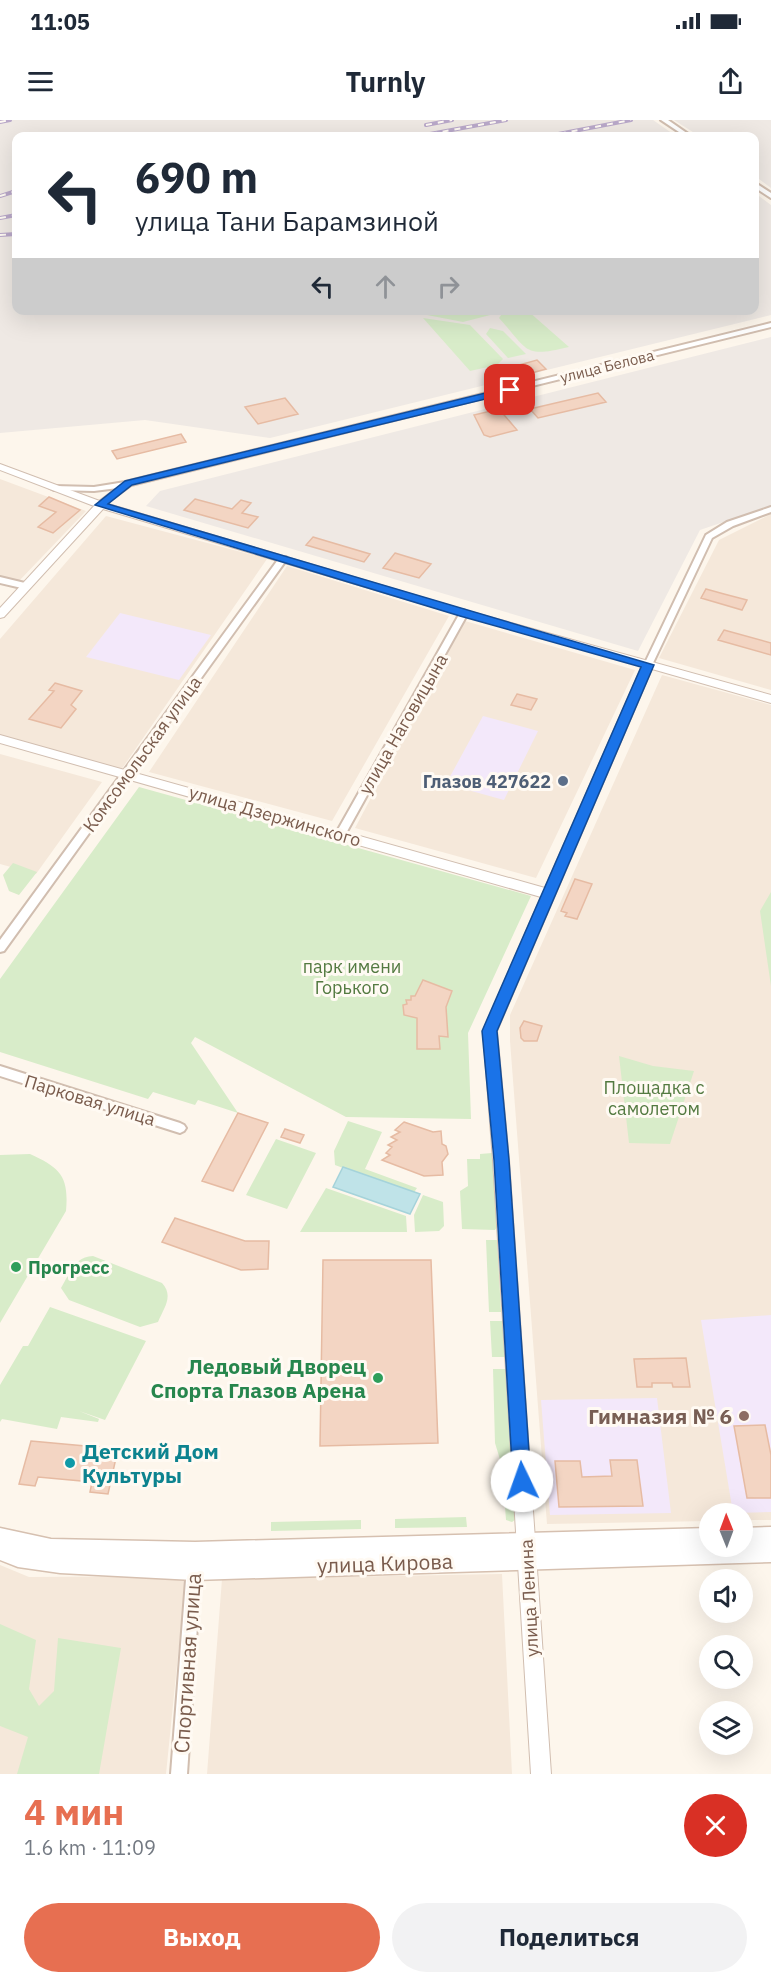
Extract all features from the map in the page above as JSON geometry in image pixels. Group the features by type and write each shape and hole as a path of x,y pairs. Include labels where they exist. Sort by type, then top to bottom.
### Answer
{"main road":[{"path":"753,1538 771,1537"},
{"name":"улица Кирова","path":"0,1538 51,1549 194,1561"},
{"name":"улица Кирова","path":"526,1551 699,1539"},
{"name":"улица Кирова","path":"0,1550 18,1557 60,1563 526,1551 771,1552"}],"street":[{"path":"664,120 682,132"},
{"name":"улица Белова","path":"52,488 94,489 128,483 771,326"},
{"path":"0,467 100,505 464,613 771,699"},
{"name":"улица Белова","path":"100,505 128,483"},
{"path":"0,615 100,505"},
{"path":"648,665 709,537 730,524 771,509"},
{"name":"Комсомольская улица","path":"0,948 283,559"},
{"path":"0,580 26,586"},
{"name":"улица Наговицына","path":"340,835 464,613"},
{"name":"улица Ленина","path":"541,1774 501,1160 490,1031 648,665"},
{"name":"улица Дзержинского","path":"0,739 549,894"},
{"name":"Парковая улица","path":"0,1071 180,1128"},
{"name":"Спортивная улица","path":"179,1774 194,1561"}],"shaded area":[{"path":"0,120 653,120 670,132 12,132 12,315 759,315 759,196 771,205 771,315 270,438 145,420 0,433"},
{"path":"674,120 771,120 771,188 759,179 759,132 693,132"},
{"path":"771,337 771,506 700,530 638,651 146,506 160,491"},
{"path":"0,479 86,511 19,581 0,576"},
{"path":"771,514 771,690 659,658 719,540"},
{"path":"106,516 267,559 121,770 0,736 0,639"},
{"path":"287,566 449,616 332,821 149,772"},
{"path":"120,613 211,635 179,680 86,657"},
{"path":"465,621 635,670 536,878 355,828"},
{"path":"662,675 771,705 771,1520 753,1520 753,1503 699,1503 699,1521 547,1524 510,1041 510,1015"},
{"path":"483,716 538,731 504,800 446,784"},
{"path":"0,754 102,782 36,874 0,864"},
{"name":"Гимназия № 6","path":"771,1315 771,1512 753,1512 753,1503 731,1503 701,1320"},
{"path":"657,1398 671,1513 550,1515 541,1400"},
{"path":"0,1565 29,1577 186,1576 166,1774 0,1774"},
{"path":"502,1574 512,1774 207,1774 222,1579"}],"green space":[{"path":"427,315 490,315 463,322"},
{"path":"501,315 533,315 569,347 543,352 528,349 499,318"},
{"path":"423,318 470,325 503,359 497,365 470,371"},
{"path":"490,328 503,331 526,354 508,358 486,334"},
{"name":"парк имени Горького","path":"139,787 531,896 468,1033 471,1119 346,1117 195,1037 191,1043 238,1113 198,1100 195,1105 153,1092 148,1099 0,1052 0,979"},
{"path":"13,863 37,872 19,895 9,891 3,875"},
{"path":"771,892 771,986 760,911"},
{"name":"Площадка с самолетом","path":"619,1056 653,1066 694,1071 670,1144 629,1143"},
{"path":"348,1121 382,1132 365,1169 417,1188 413,1194 335,1165 334,1151"},
{"path":"276,1139 316,1153 287,1209 246,1195"},
{"path":"492,1153 497,1227 495,1230 462,1229 460,1191 468,1186 467,1159 480,1159 480,1154"},
{"name":"Прогресс","path":"30,1154 49,1164 61,1175 66,1190 66,1211 0,1323 0,1155"},
{"path":"326,1188 406,1216 407,1232 300,1232"},
{"path":"423,1195 443,1202 444,1226 439,1231 415,1232 414,1215"},
{"path":"486,1240 497,1240 501,1312 489,1312"},
{"path":"93,1256 162,1283 168,1297 158,1322 140,1327 69,1300 61,1288 81,1259"},
{"path":"50,1307 146,1341 105,1420 79,1411 99,1419 98,1422 61,1417 57,1429 2,1419 0,1422 0,1385 23,1346 28,1346"},
{"path":"490,1321 504,1321 506,1357 492,1357"},
{"path":"493,1369 506,1369 516,1519 512,1522 506,1520 502,1466 495,1443"},
{"path":"466,1517 467,1527 395,1528 395,1519"},
{"path":"361,1520 361,1529 271,1531 271,1522"},
{"path":"0,1624 36,1640 29,1689 39,1706 54,1691 58,1638 121,1648 99,1774 17,1774 28,1737 0,1726"}],"water":[{"path":"343,1167 420,1194 410,1214 333,1187"}],"building":[{"path":"537,360 546,369 517,377 508,368"},
{"path":"598,393 606,402 538,418 530,409"},
{"path":"285,398 298,414 258,424 245,407"},
{"path":"499,409 517,430 490,437 484,435 474,415"},
{"path":"181,434 186,442 117,459 112,451"},
{"path":"49,497 80,510 53,533 38,527 56,512 39,506"},
{"path":"195,499 232,509 241,500 251,503 242,513 258,517 248,528 184,510"},
{"path":"313,537 370,554 364,562 306,545"},
{"path":"395,553 431,564 419,578 383,568"},
{"path":"706,589 747,600 742,610 701,598"},
{"path":"724,630 771,643 771,655 718,640"},
{"path":"55,683 82,691 71,705 76,709 61,728 29,719 54,691 49,690"},
{"path":"517,694 537,699 531,710 511,705"},
{"path":"575,879 592,884 577,919 565,916 567,913 561,911"},
{"path":"423,980 452,991 446,1007 448,1037 439,1036 440,1049 417,1049 417,1018 404,1015 403,1005 407,1004 406,1000 411,1000 411,996 415,996"},
{"path":"524,1021 542,1026 537,1041 524,1041 521,1038 520,1028"},
{"path":"238,1113 268,1123 233,1191 202,1181"},
{"path":"404,1122 433,1132 441,1131 442,1144 446,1146 448,1154 442,1162 443,1175 424,1176 382,1160 390,1155 386,1153 392,1147 388,1145 397,1140 391,1137 400,1132 395,1130"},
{"path":"285,1129 304,1135 300,1143 281,1137"},
{"path":"175,1218 245,1241 269,1241 268,1269 241,1270 162,1242"},
{"name":"Ледовый Дворец Спорта Глазов Арена","path":"323,1260 431,1260 438,1443 320,1446"},
{"path":"686,1358 690,1387 673,1387 672,1383 652,1383 652,1387 637,1387 634,1359"},
{"path":"765,1425 771,1455 771,1498 747,1498 734,1426"},
{"name":"Детский Дом Культуры","path":"31,1441 118,1449 108,1494 90,1492 92,1482 38,1477 35,1486 19,1484"},
{"path":"610,1460 637,1460 643,1506 559,1507 555,1461 580,1461 582,1477 612,1476"}],"railway":[{"path":"0,122 10,120"},
{"path":"426,125 452,120"},
{"path":"441,132 506,120"},
{"path":"569,132 631,120"},
{"path":"0,196 12,192"},
{"path":"0,218 12,216"},
{"path":"0,235 12,234"}],"place":[{"name":"Глазов 427622","path":"563,781"},
{"name":"Прогресс","path":"16,1267"},
{"name":"Ледовый Дворец Спорта Глазов Арена","path":"378,1378"},
{"name":"Гимназия № 6","path":"744,1416"},
{"name":"Детский Дом Культуры","path":"70,1463"}],"route":[{"path":"510,390 128,483 100,505 648,665 560,870 499,1004 490,1031 501,1160 522,1481"}]}
